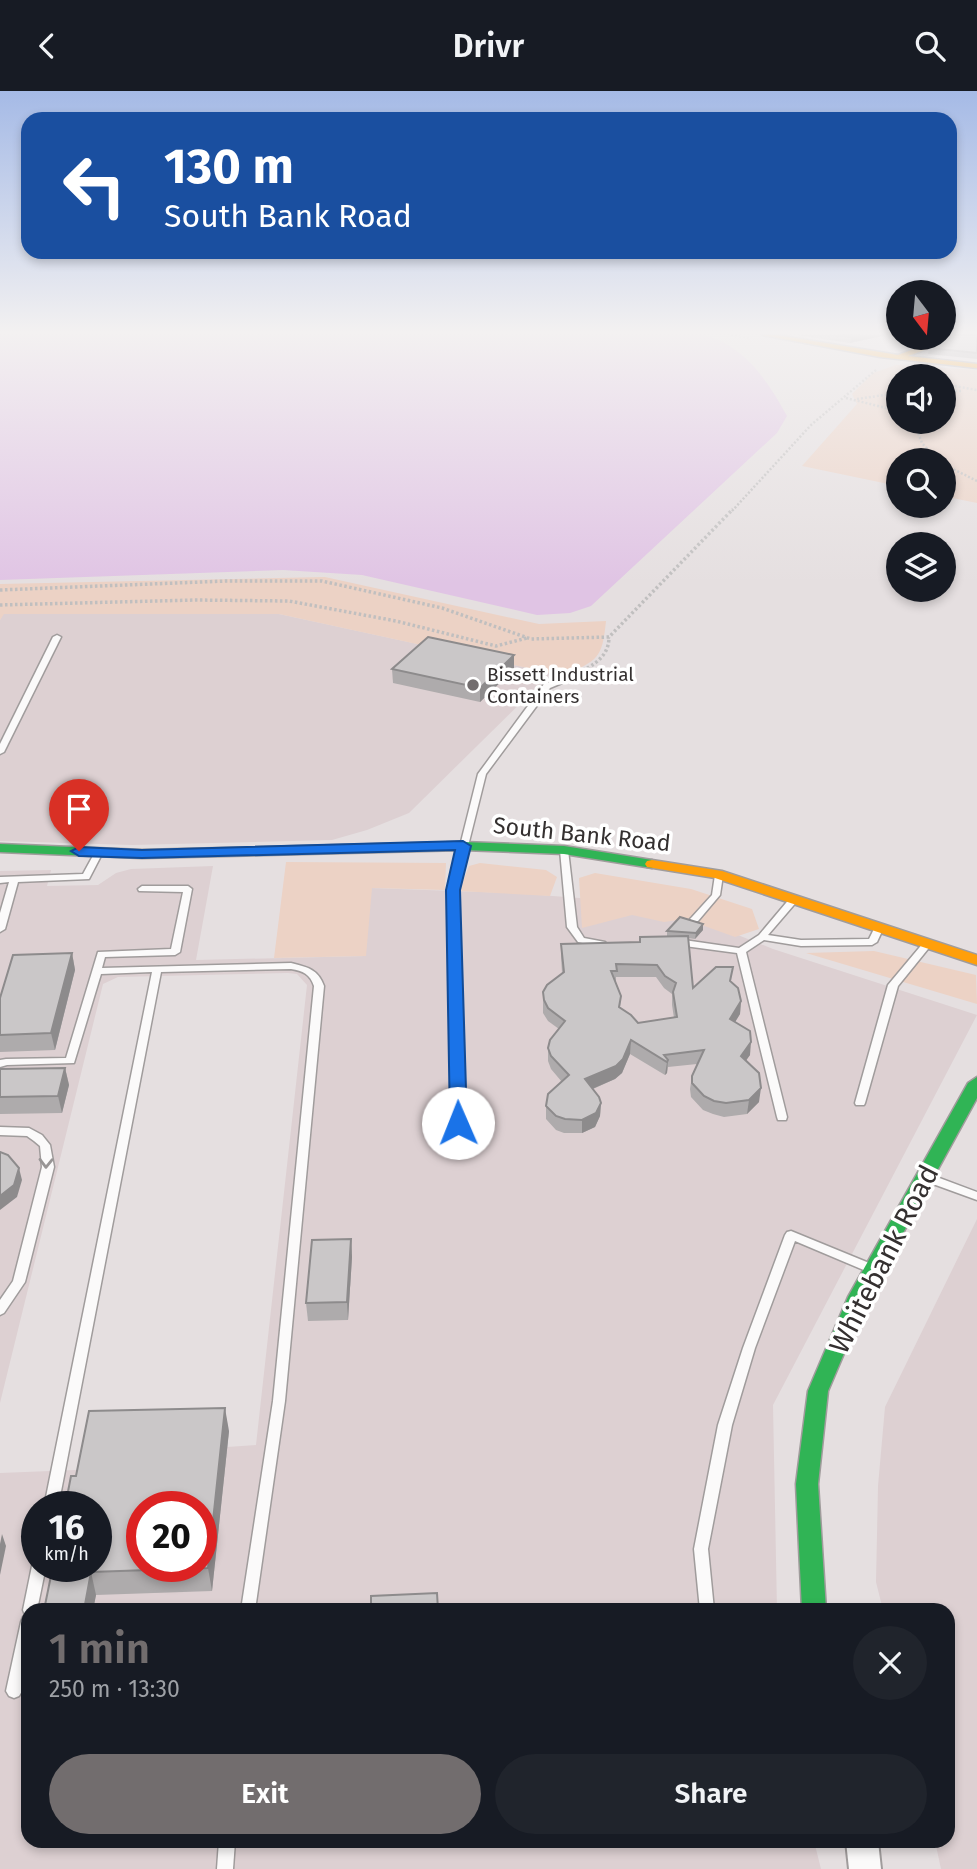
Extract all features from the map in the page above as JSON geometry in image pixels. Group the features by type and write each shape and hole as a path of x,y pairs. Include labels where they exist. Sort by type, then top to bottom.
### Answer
{"street":[{"name":"South Bank Road","path":"0,848 156,854 463,846 564,850 719,875 977,960"},
{"name":"Whitebank Road","path":"814,1603 807,1484 818,1391 858,1297 977,1085"},
{"path":"864,1848 865,1869"}],"lane":[{"path":"0,752 57,637"},
{"path":"458,1123 453,890 463,846 482,774 547,686 559,681"},
{"path":"564,850 572,927 581,940 609,944"},
{"path":"0,880 86,877 99,852"},
{"path":"695,919 716,895 719,875"},
{"path":"0,929 14,880"},
{"path":"0,1065 6,1062 70,1061 101,954 175,952 188,888 142,889"},
{"path":"664,943 741,951 762,937 794,898"},
{"path":"762,937 801,943 872,942 877,929"},
{"path":"860,1103 893,985 927,944"},
{"path":"741,951 782,1117"},
{"path":"97,971 290,966 307,969 316,977 319,986 279,1401 249,1603"},
{"path":"54,1491 157,969"},
{"path":"0,1131 29,1132 38,1138 45,1145 48,1167 19,1282 0,1310"},
{"path":"926,1177 977,1196"},
{"path":"706,1603 701,1549 725,1425 749,1348 791,1234 875,1270"},
{"path":"31,1603 36,1582"},
{"path":"15,1691 21,1659"},
{"path":"225,1869 226,1848"}],"path":[{"path":"0,590 251,580 322,581 442,608 527,638 547,641 609,637 682,565 820,418"},
{"path":"956,470 977,481"},
{"path":"0,605 195,600 289,601 396,621 496,646 527,638"},
{"path":"559,681 594,665 609,648 609,637"}],"shaded area":[{"path":"0,418 786,418 777,433 591,606 570,613 537,615 362,575 283,570 0,580"},
{"path":"845,418 886,418 886,434 956,434 956,418 977,418 977,503 956,499 956,448 886,448 886,484 802,466"},
{"path":"325,577 539,624 606,621 603,644 596,657 564,676 279,614 4,614 0,620 0,584"},
{"path":"3,614 279,614 551,673 409,813 367,830 332,840 132,845 0,841 0,620"},
{"path":"286,862 446,863 445,890 372,888 366,956 274,958"},
{"path":"480,863 546,870 557,877 550,896 459,891 469,866"},
{"path":"213,866 196,960 365,956 371,888 513,893 619,901 718,927 773,949 977,1015 773,1405 777,1603 21,1603 21,1848 816,1848 821,1869 0,1869 0,1473 225,1464 227,1447 256,1445 307,985 297,974 288,973 118,977 103,984 0,1403 0,871 51,870 47,886 98,885 116,873 131,869"},
{"path":"595,873 691,889 752,909 759,929 735,937 685,919 664,922 632,915 582,928 579,878"},
{"path":"874,951 976,975 977,1004 806,953"},
{"path":"977,1219 977,1869 941,1869 936,1848 955,1848 955,1603 881,1603 876,1582 878,1486 885,1407"}],"building":[{"path":"428,637 514,655 480,688 392,669"},
{"path":"680,917 703,924 696,933 667,931"},
{"path":"688,936 693,988 716,967 733,967 730,981 738,988 741,1001 730,1019 750,1031 751,1042 741,1056 759,1073 761,1088 749,1100 726,1103 714,1101 704,1096 692,1083 692,1076 704,1050 664,1055 667,1062 631,1040 623,1059 616,1066 585,1079 601,1103 596,1113 582,1120 556,1116 546,1106 548,1094 569,1075 551,1056 548,1048 550,1040 565,1021 548,1008 543,992 547,985 564,972 561,944 640,942 640,937","holes":["616,964 657,965 665,976 676,983 673,992 677,1017 638,1023 619,1007 621,996 611,971 617,971"]},
{"path":"72,953 51,1033 0,1035 0,998 13,955"},
{"path":"65,1068 58,1096 0,1097 0,1069"},
{"path":"0,1152 8,1155 19,1168 14,1185 0,1196"},
{"path":"351,1239 347,1302 306,1303 312,1240"},
{"path":"225,1408 216,1491 126,1491 126,1571 112,1571 112,1491 68,1491 71,1476 76,1476 89,1411"},
{"path":"50,1582 89,1582 85,1603 45,1603"},
{"path":"437,1593 438,1603 371,1603 371,1596"}],"traffic: fast":[{"path":"0,848 142,854 463,846 564,850 652,864"},
{"path":"814,1603 807,1484 818,1391 858,1297 977,1083"}],"traffic: slow":[{"path":"652,864 717,874 977,960"}],"place":[{"name":"Bissett Industrial Containers","path":"473,685"}],"route":[{"path":"79,851 142,854 463,846 453,890 458,1123"}]}
